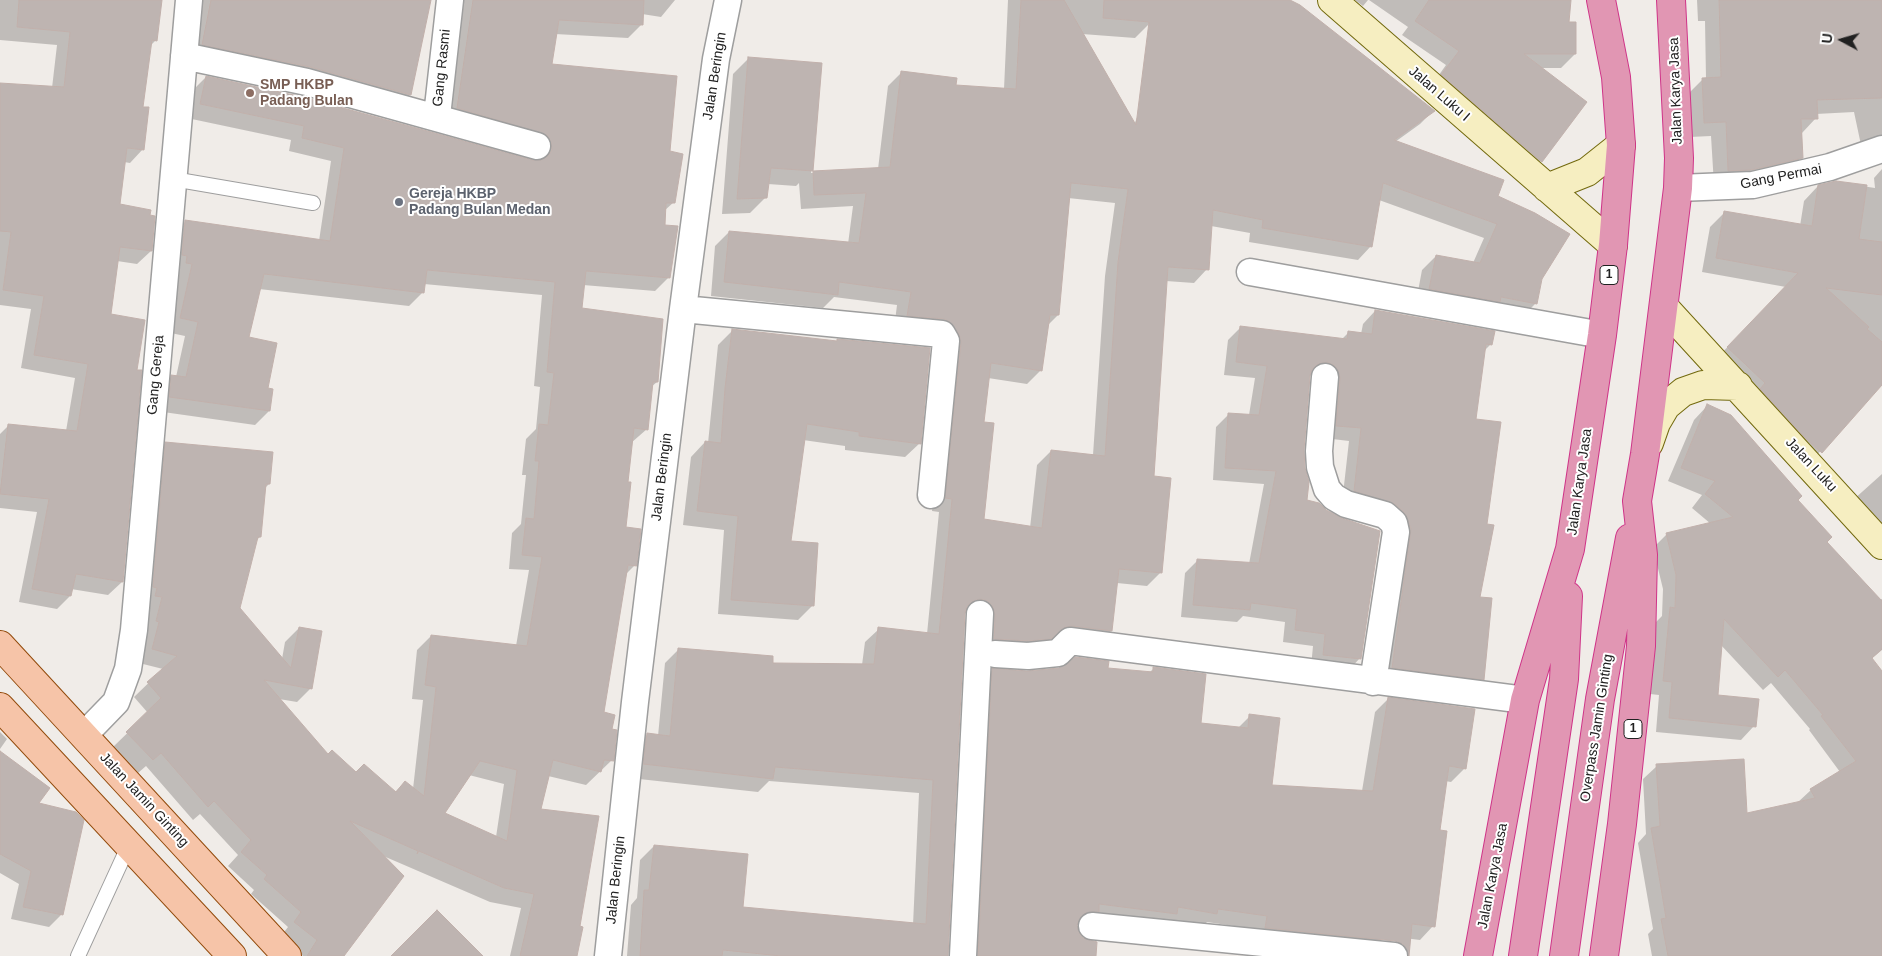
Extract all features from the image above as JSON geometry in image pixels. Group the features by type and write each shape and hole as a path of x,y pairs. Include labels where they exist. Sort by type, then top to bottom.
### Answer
{"highway":[{"name":"Jalan Karya Jasa","path":"1478,956 1525,700 1570,549 1602,335 1613,245 1621,145 1616,77 1601,0"},
{"name":"Jalan Karya Jasa","path":"1604,956 1622,824 1642,646 1642,555 1637,501 1645,454 1678,188 1679,158 1671,0"},
{"name":"Overpass Jamin Ginting","path":"1564,956 1600,699 1637,501"},
{"name":"1","path":"1522,956 1564,679 1570,549"}],"main road":[{"name":"Jalan Jamin Ginting","path":"0,645 287,956"},
{"path":"0,707 128,847 232,956"}],"street":[{"name":"Gang Gereja","path":"84,735 116,702 128,669 134,630 189,0"},
{"name":"Gang Rasmi","path":"184,56 307,82 437,116 450,0"},
{"name":"Jalan Beringin","path":"608,956 635,702 683,309 716,59 728,0"},
{"name":"Jalan Luku I","path":"1332,0 1613,245"},
{"path":"437,116 537,146"},
{"path":"1547,188 1588,172 1621,145"},
{"name":"Gang Permai","path":"1678,188 1754,185 1830,167 1882,149"},
{"path":"1250,272 1602,335"},
{"name":"Jalan Luku","path":"1664,307 1882,545"},
{"path":"683,309 942,334 946,341 931,495"},
{"path":"1325,377 1319,451 1320,467 1327,489 1334,498 1346,504 1385,515 1394,523 1396,532 1373,682"},
{"path":"1645,454 1656,423 1666,406 1683,392 1703,385 1738,386"},
{"path":"963,956 980,614"},
{"path":"995,654 1028,656 1058,653 1070,642 1525,700"},
{"path":"1092,926 1394,956"}],"lane":[{"path":"173,179 313,203"},
{"path":"78,956 128,847"}],"building":[{"path":"19,0 162,0 157,41 152,40 143,107 149,107 144,150 127,148 120,204 151,210 150,215 155,216 152,251 120,247 111,314 145,320 137,370 142,370 123,582 76,574 71,596 32,589 49,499 0,494 8,424 77,431 88,364 34,355 44,296 3,290 11,232 0,231 0,83 64,87 70,32 17,27"},
{"path":"211,0 431,0 411,95 310,67 202,45"},
{"path":"473,0 644,0 643,25 559,20 552,64 677,76 670,151 683,154 675,203 666,203 665,225 678,226 670,278 586,271 582,308 663,319 658,382 653,382 648,430 634,428 628,482 631,482 626,527 641,529 637,566 628,565 604,712 615,715 612,729 617,730 614,761 604,760 601,772 553,760 541,809 599,816 580,926 583,927 577,956 520,956 534,894 504,888 419,851 417,854 418,851 350,821 404,876 344,956 307,956 317,940 294,922 301,912 264,879 267,875 241,852 251,840 214,801 208,807 161,753 153,760 126,732 161,698 147,682 177,656 152,649 159,622 156,621 162,597 155,596 157,588 153,587 165,442 273,452 270,484 266,484 261,537 258,537 240,608 291,668 299,627 322,631 312,689 264,680 328,754 332,750 356,772 364,764 396,792 405,781 424,796 436,687 425,685 431,635 527,646 542,557 522,555 526,518 534,519 539,461 535,461 539,424 548,425 554,373 547,372 555,282 427,270 424,293 264,274 249,337 277,343 268,388 273,389 270,411 169,397 171,375 186,377 198,322 180,318 192,264 186,263 187,256 182,255 185,220 330,241 344,148 302,138 304,126 200,104 206,76 303,97 533,160 541,160 548,156 552,150 551,142 547,135 457,108","holes":["480,761 517,770 507,841 445,813"]},
{"path":"1021,0 1064,0 1136,125 1149,22 1103,18 1104,0 1290,0 1300,5 1435,111 1394,140 1504,180 1498,196 1535,213 1570,234 1542,279 1537,304 1501,297 1500,302 1429,289 1436,255 1480,263 1497,224 1383,183 1372,247 1262,228 1263,220 1213,210 1209,270 1168,267 1154,476 1171,478 1162,573 1119,569 1112,631 1072,626 1065,627 1051,639 1028,641 994,639 995,615 993,607 988,601 980,599 973,601 967,606 965,613 948,956 781,956 723,950 722,956 640,956 644,890 649,890 654,845 748,854 743,907 926,924 933,780 775,767 773,779 643,764 647,733 670,736 678,648 773,656 773,663 874,664 878,627 939,634 952,499 945,498 961,342 959,334 950,322 944,319 907,316 911,292 839,282 838,295 724,282 729,231 859,243 866,193 814,195 813,171 890,167 901,71 957,78 956,85 1016,89","holes":["1071,183 1128,189 1118,262 1105,456 1051,450 1042,528 984,519 994,423 984,422 991,363 1042,371 1050,315 1059,315"]},
{"path":"1429,0 1571,0 1569,22 1576,22 1576,54 1524,54 1587,102 1542,162 1441,75 1459,51 1415,21"},
{"path":"1719,0 1882,0 1882,98 1817,100 1818,119 1801,119 1803,158 1751,170 1728,171 1726,122 1704,123 1702,78 1721,77"},
{"path":"748,57 822,63 813,171 771,168 767,198 737,199"},
{"path":"1836,181 1867,185 1859,239 1882,242 1882,295 1826,288 1869,327 1867,329 1882,342 1882,385 1822,453 1801,434 1760,389 1765,383 1727,347 1798,273 1716,258 1724,211 1812,226 1818,185"},
{"path":"1375,310 1495,331 1492,345 1486,344 1476,419 1501,422 1487,524 1494,525 1480,597 1492,598 1484,680 1392,668 1411,529 1404,512 1395,504 1354,491 1361,428 1336,426 1340,378 1338,370 1334,365 1327,362 1318,364 1312,369 1310,376 1304,450 1305,468 1309,482 1307,500 1319,503 1326,510 1342,518 1380,531 1361,659 1323,655 1325,634 1295,630 1297,609 1251,603 1250,610 1193,605 1197,559 1259,563 1276,471 1225,468 1228,413 1259,415 1267,366 1236,362 1240,326 1347,339 1348,331 1372,334"},
{"path":"732,329 837,341 837,339 930,348 921,444 859,436 859,432 807,424 791,541 818,543 814,606 731,600 738,516 697,511 705,441 721,443"},
{"path":"1707,404 1731,415 1802,496 1798,500 1832,537 1827,542 1882,601 1882,649 1872,658 1882,671 1882,956 1668,956 1661,919 1666,918 1651,828 1660,826 1656,764 1744,759 1747,813 1815,798 1810,789 1856,761 1821,716 1823,715 1785,670 1778,677 1724,619 1718,695 1759,699 1756,727 1669,718 1672,682 1663,681 1670,607 1675,608 1676,575 1666,533 1733,517 1705,494 1715,481 1681,468"},
{"path":"1075,657 1109,661 1108,668 1153,672 1153,667 1206,674 1201,723 1248,728 1249,714 1280,718 1272,785 1373,791 1388,697 1475,709 1466,769 1449,766 1440,830 1447,831 1435,927 1412,924 1409,956 1403,944 1395,941 1265,928 1267,916 1218,909 1217,914 1178,907 1177,914 1099,904 1099,912 1085,913 1077,925 1079,933 1083,938 1097,942 1096,956 978,956 992,668 1027,671 1059,668"},
{"path":"0,751 50,788 39,803 76,812 84,820 63,915 23,907 31,871 0,854"},
{"path":"437,910 483,956 391,956"}],"place":[{"name":"SMP HKBP Padang Bulan","path":"250,93"},
{"name":"Gereja HKBP Padang Bulan Medan","path":"399,202"}]}
